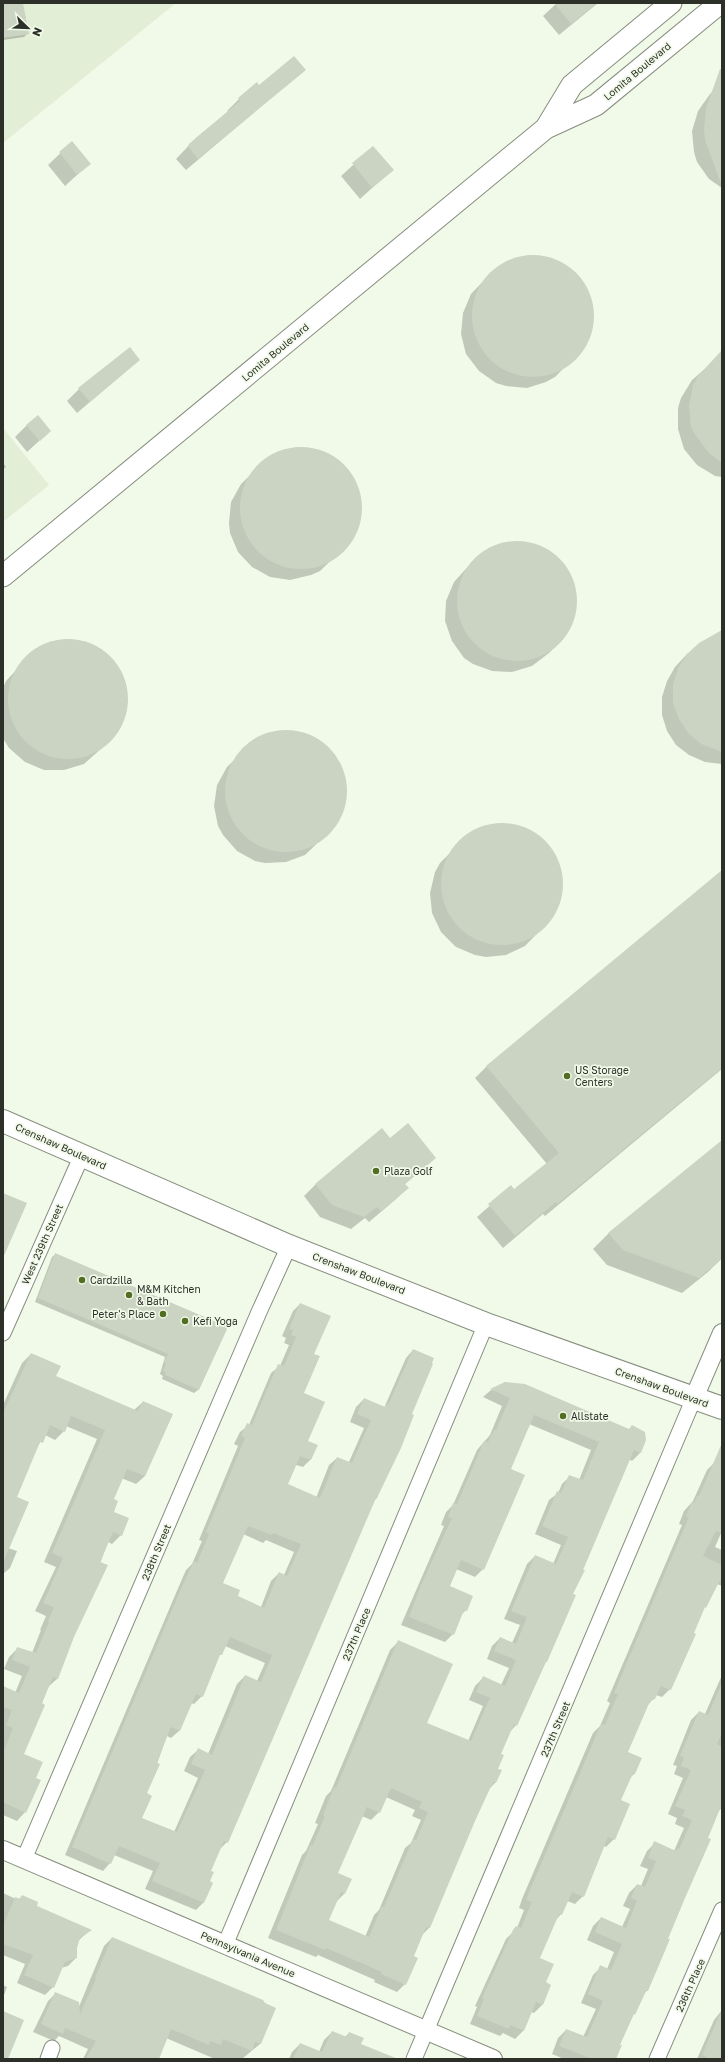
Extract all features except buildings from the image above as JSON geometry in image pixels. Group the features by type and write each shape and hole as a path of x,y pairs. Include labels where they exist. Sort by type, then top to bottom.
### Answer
{"main road":[{"name":"Lomita Boulevard","path":"546,128 572,85 671,3"},
{"name":"Lomita Boulevard","path":"3,576 546,128 596,105 720,3"},
{"name":"Crenshaw Boulevard","path":"3,1120 290,1246 486,1324 722,1408"}],"street":[{"name":"West 239th Street","path":"3,1333 82,1155"},
{"name":"238th Street","path":"24,1859 259,1312 290,1246"},
{"name":"237th Place","path":"225,1945 486,1324"},
{"path":"694,1398 722,1333"},
{"name":"237th Street","path":"414,2059 694,1398"},
{"name":"Pennsylvania Avenue","path":"3,1850 493,2059"},
{"name":"236th Place","path":"657,2059 722,1910"}],"shaded area":[{"path":"3,3 176,3 3,143"},
{"path":"3,428 49,485 3,522"}],"place":[{"name":"US Storage Centers","path":"567,1076"},
{"name":"Plaza Golf","path":"376,1171"},
{"name":"Cardzilla","path":"82,1280"},
{"name":"M&M Kitchen & Bath","path":"129,1295"},
{"name":"Peter's Place","path":"163,1314"},
{"name":"Kefi Yoga","path":"185,1321"},
{"name":"Allstate","path":"563,1416"}]}
